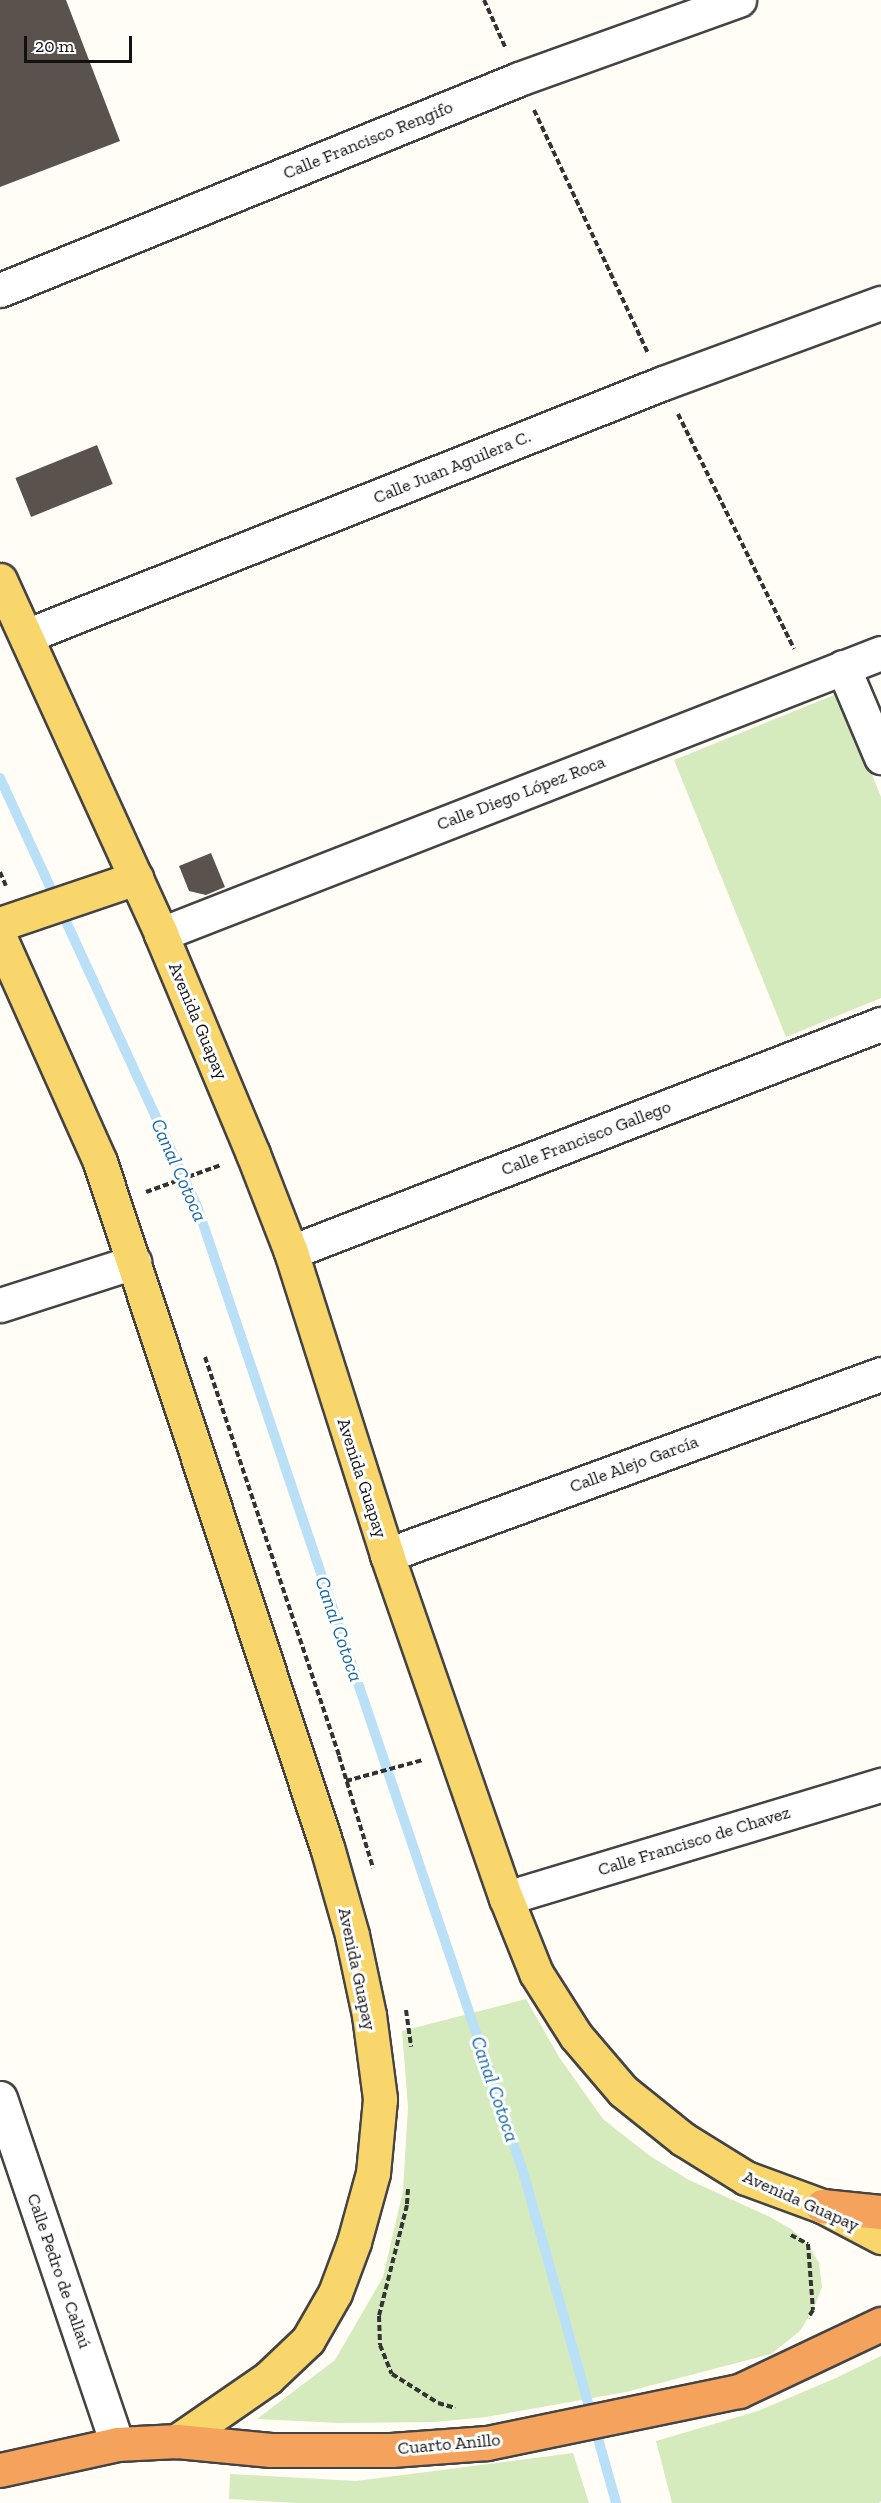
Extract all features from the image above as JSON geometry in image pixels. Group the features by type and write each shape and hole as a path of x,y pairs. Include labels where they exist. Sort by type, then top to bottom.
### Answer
{"highway":[{"path":"822,2206 881,2211"},
{"name":"Cuarto Anillo","path":"0,2470 117,2444 177,2441 271,2450 391,2450 488,2443 739,2391 881,2324"}],"main road":[{"name":"Avenida Guapay","path":"0,580 161,934 253,1154 291,1252 387,1555 506,1898 537,1972 576,2036 623,2091 683,2139 746,2178 822,2206 881,2237"},
{"path":"15,919 136,878"},
{"name":"Avenida Guapay","path":"0,938 100,1162 327,1847 352,1935 369,2015 380,2099 373,2173 354,2242 335,2293 308,2340 268,2378 177,2441"}],"street":[{"name":"Calle Francisco Rengifo","path":"0,290 519,79 739,0"},
{"name":"Calle Juan Aguilera C.","path":"26,636 663,383 881,303"},
{"name":"Calle Diego López Roca","path":"161,934 881,652"},
{"path":"843,667 881,757"},
{"name":"Calle Francisco Gallego","path":"291,1252 881,1024"},
{"path":"0,1305 134,1262"},
{"name":"Calle Alejo García","path":"387,1555 881,1374"},
{"name":"Calle Francisco de Chavez","path":"506,1898 881,1785"},
{"name":"Calle Pedro de Callaú","path":"0,2098 117,2444"}],"path":[{"path":"484,0 663,383 809,680"},
{"path":"148,1203 144,1192 212,1168"},
{"path":"203,1352 347,1781 376,1880"},
{"path":"347,1781 421,1760"},
{"path":"404,2000 411,2031 411,2053"},
{"path":"408,2183 407,2205 379,2316 380,2345 392,2374 438,2403 460,2410"},
{"path":"806,2321 813,2310 812,2284"}],"green space":[{"path":"839,693 881,797 881,998 786,1037 674,760"},
{"path":"526,1999 559,2057 603,2119 650,2156 689,2180 770,2217 791,2229 808,2244 819,2263 822,2287 813,2310 800,2331 771,2354 626,2392 486,2417 435,2422 339,2423 257,2419 335,2360 383,2277 403,2191 408,2107 402,2031"},
{"path":"881,2356 881,2501 879,2503 672,2503 656,2441 758,2411"},
{"path":"573,2453 589,2503 296,2503 229,2499 230,2474 356,2481"}],"building":[{"path":"0,0 66,0 120,141 0,187"},
{"path":"97,445 113,484 31,517 15,478"},
{"path":"211,853 225,887 206,895 189,891 179,866"}],"waterway":[{"name":"Canal Cotoca","path":"0,778 198,1209 524,2175 616,2503"}]}
